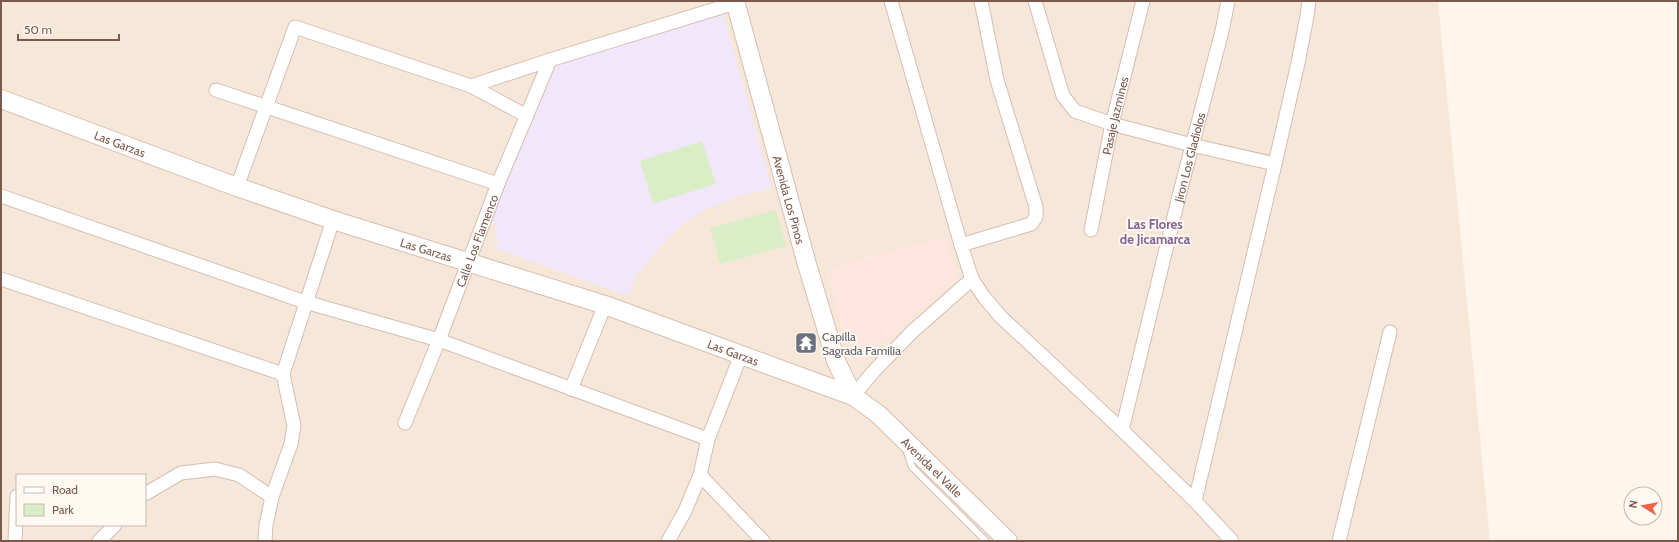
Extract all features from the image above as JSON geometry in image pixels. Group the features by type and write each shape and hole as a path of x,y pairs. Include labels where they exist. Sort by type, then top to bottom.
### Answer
{"street":[{"path":"891,1 972,279 984,297 1000,316 1122,430 1232,541"},
{"path":"961,245 1031,224 1036,218 1036,208 997,80 981,1"},
{"path":"1035,1 1063,96 1075,111 1112,124 1192,145 1275,164"},
{"name":"Pasaje Jazmines","path":"1091,230 1112,124 1143,1"},
{"name":"Jiron Los Gladiolos","path":"1122,430 1192,145 1213,67 1228,1"},
{"path":"1194,501 1275,164 1298,63 1307,16 1308,1"},
{"path":"472,86 735,2"},
{"name":"Avenida Los Pinos","path":"735,2 806,261 836,361 853,396"},
{"path":"237,187 295,27 472,86 527,116"},
{"name":"Calle Los Flamenco","path":"405,423 440,340 498,184 550,60"},
{"path":"216,90 498,184"},
{"name":"Las Garzas","path":"1,99 237,187 333,220 605,305 853,396"},
{"path":"1,196 305,302 440,340 708,439"},
{"path":"265,541 266,525 272,496 292,444 294,426 283,374 305,302 333,220"},
{"path":"1,279 283,374"},
{"path":"853,396 874,371 913,331 972,279"},
{"path":"571,389 605,305"},
{"path":"1339,541 1390,332"},
{"path":"668,541 685,511 700,474 708,439 741,355"},
{"name":"Avenida el Valle","path":"853,396 878,414 1008,541"},
{"path":"146,493 181,473 215,469 239,475 272,496"},
{"path":"700,474 763,541"},
{"path":"14,541 16,511"},
{"path":"99,541 114,526"}],"lane":[{"path":"902,438 912,467 986,541"}],"shaded area":[{"path":"1,1 1438,1 1490,541 1,541"},
{"path":"723,14 772,188 739,196 704,210 685,222 667,239 637,275 628,296 495,248 498,242 494,230 497,225 492,222 542,82 549,79 559,61"},
{"path":"946,237 951,260 959,277 910,318 860,364 848,349 827,269"}],"green space":[{"path":"702,141 716,184 653,204 640,161"},
{"path":"776,210 786,246 720,264 710,228"}],"place":[{"name":"Capilla Sagrada Familia","path":"806,343"}],"district":[{"name":"Las Flores de Jicamarca","path":"1155,232"}]}
